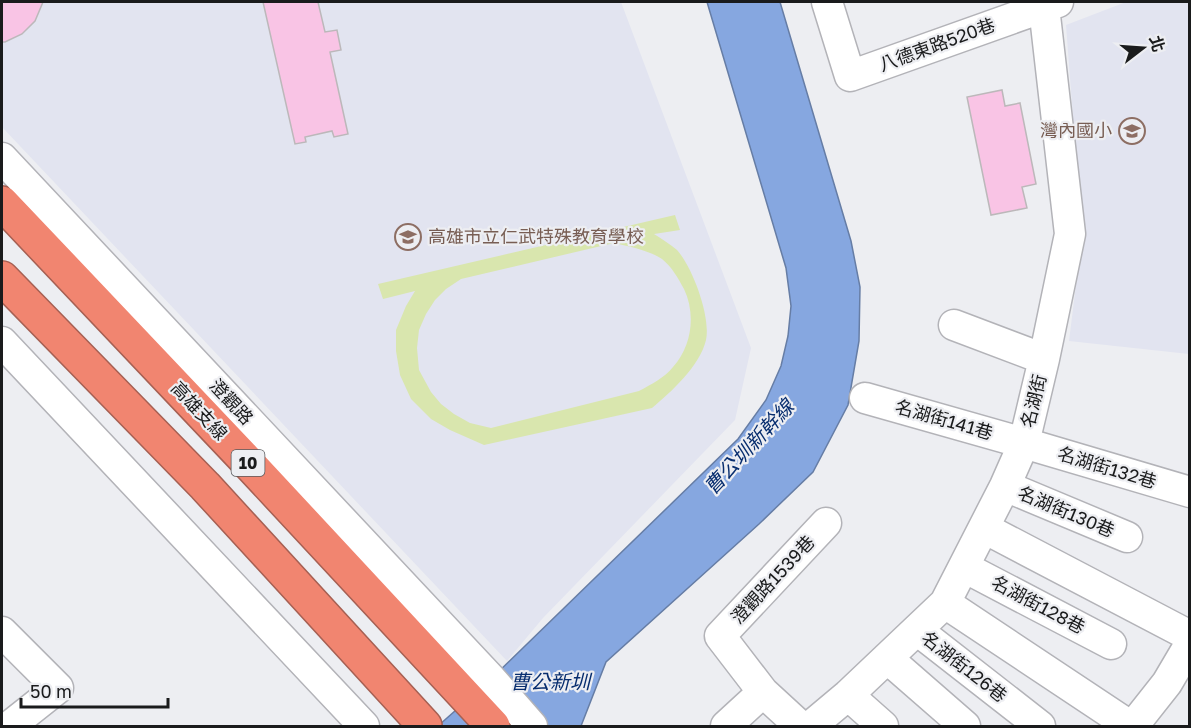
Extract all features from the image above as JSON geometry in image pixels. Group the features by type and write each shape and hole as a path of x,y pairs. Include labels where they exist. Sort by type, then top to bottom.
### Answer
{"highway":[{"name":"高雄支線","path":"2,202 493,726"},
{"name":"10","path":"2,278 205,486 425,726"}],"street":[{"name":"八德東路520巷","path":"827,2 850,76 1048,3"},
{"name":"名湖街","path":"811,726 849,695 945,603 1005,486 1024,443 1070,234 1048,3"},
{"name":"澄觀路","path":"2,158 491,679 532,726"},
{"path":"954,325 1044,359"},
{"path":"2,342 364,726"},
{"name":"名湖街141巷","path":"865,398 1024,443"},
{"name":"名湖街132巷","path":"1024,443 1190,492"},
{"name":"名湖街130巷","path":"1005,486 1127,537"},
{"name":"澄觀路1539巷","path":"763,692 720,636 826,523"},
{"path":"984,528 1190,636"},
{"name":"名湖街128巷","path":"964,567 1111,644"},
{"path":"945,603 1132,726 1167,683 1190,644"},
{"name":"名湖街126巷","path":"916,630 1040,726"},
{"path":"2,632 58,688 10,726"},
{"path":"887,658 965,726"},
{"path":"726,726 763,692 800,726"},
{"path":"849,695 883,726"}],"shaded area":[{"name":"高雄市立仁武特殊教育學校","path":"2,2 621,2 751,348 735,420 543,618 507,661 2,127"},
{"name":"灣內國小","path":"1126,2 1189,2 1189,354 1069,341 1082,237 1066,25"}],"green space":[{"path":"675,215 680,230 654,234 677,250 695,280 706,319 706,340 703,350 691,369 652,408 484,445 431,419 411,399 400,375 396,351 396,330 415,291 383,299 378,284","holes":["614,243 645,251 662,259 677,277 688,299 691,319 688,340 679,359 666,374 639,391 491,428 470,423 441,404 431,392 419,370 417,348 419,330 426,314 446,289 461,279"]}],"water":[{"name":"曹公新圳","path":"707,2 780,2 851,241 860,287 859,341 848,405 813,472 606,662 581,726 438,726 491,679 738,439 766,400 781,366 788,336 791,306 786,268"}],"building":[{"path":"2,2 43,2 35,21 22,34 2,42"},
{"path":"263,2 318,2 325,32 337,30 341,50 330,52 348,134 334,137 332,131 305,137 306,142 295,144"},
{"path":"1002,90 1005,106 1020,103 1036,184 1022,187 1027,208 991,215 967,97"}],"place":[{"name":"灣內國小","path":"1132,131"},
{"name":"高雄市立仁武特殊教育學校","path":"408,237"}],"water label":[{"name":"曹公圳新幹線","path":"749,447"}]}
